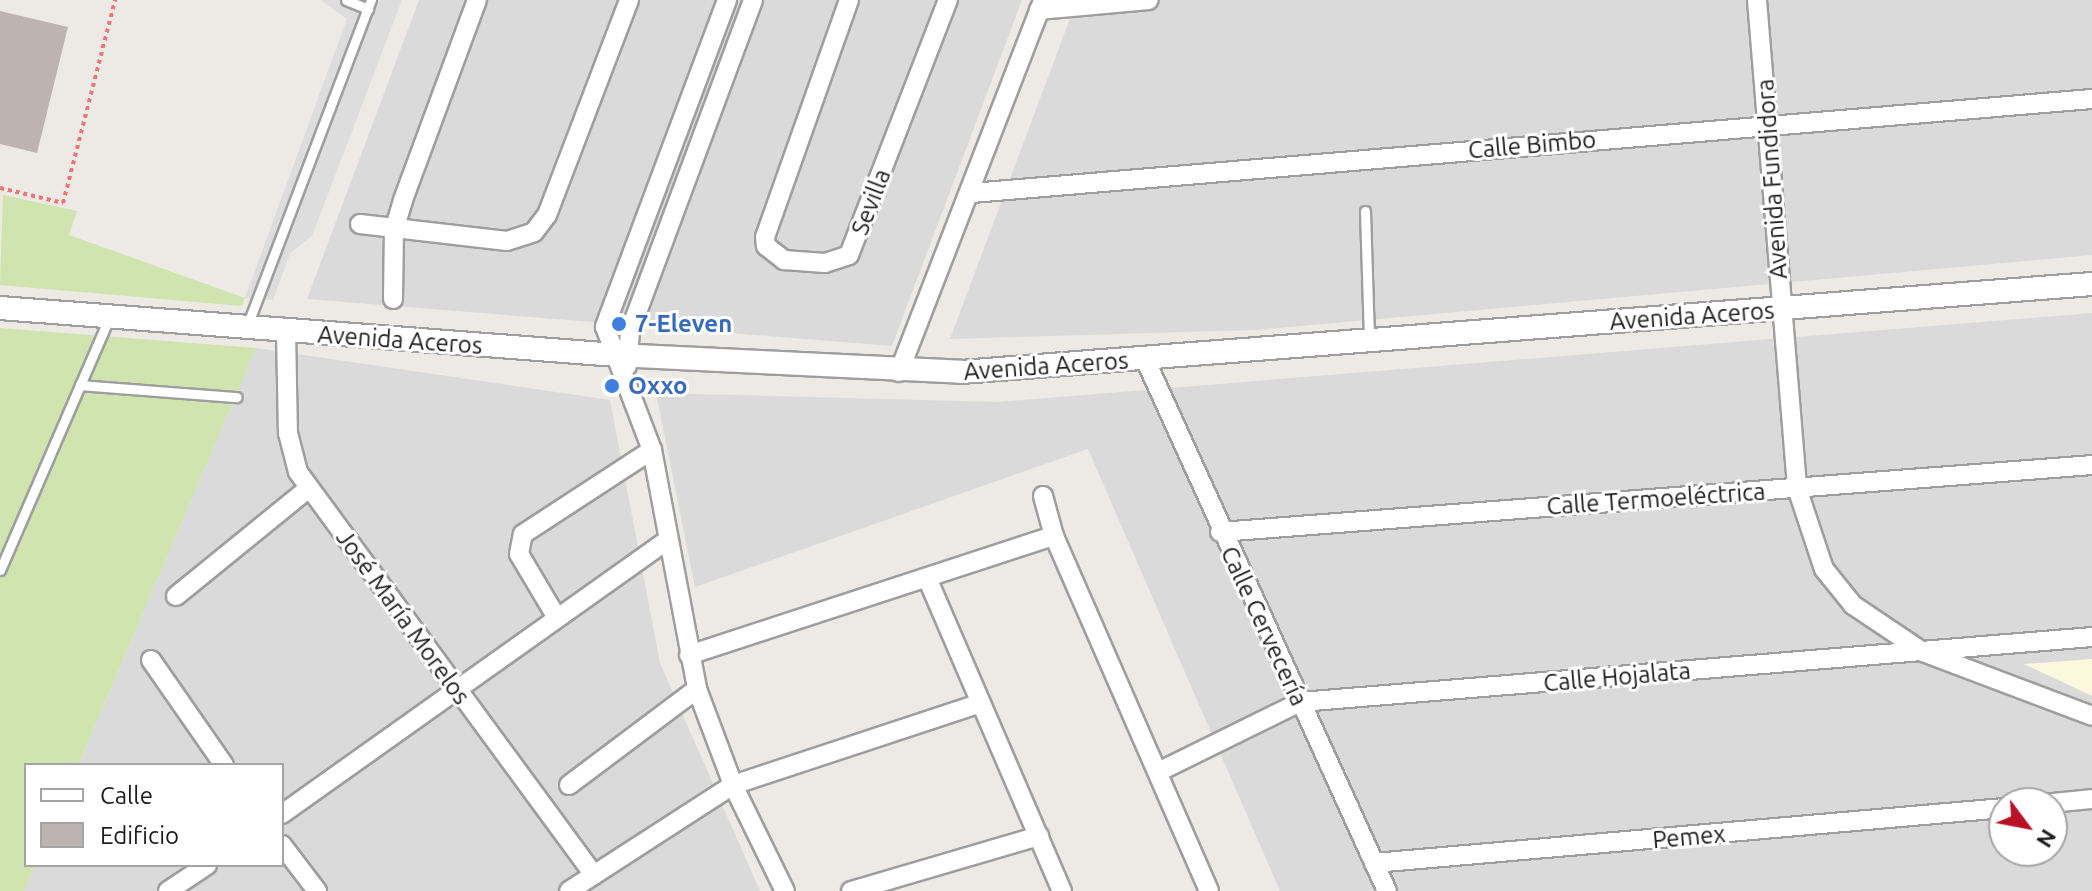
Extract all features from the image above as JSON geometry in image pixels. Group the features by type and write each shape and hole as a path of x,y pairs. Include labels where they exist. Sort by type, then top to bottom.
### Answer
{"street":[{"path":"393,299 394,230 477,0"},
{"path":"360,224 507,241 534,232 547,215 629,0"},
{"path":"727,0 609,308 605,327 623,362 652,450 697,689 733,785 785,891"},
{"path":"623,362 630,331 753,0"},
{"name":"Sevilla","path":"849,0 765,237 766,246 784,260 825,263 849,255 948,0"},
{"path":"899,372 972,193 1041,5 1149,0"},
{"name":"Avenida Fundidora","path":"1757,0 1797,488 1824,569 1853,605 1923,652 2092,716"},
{"name":"Calle Bimbo","path":"972,193 2092,99"},
{"path":"645,218 670,227"},
{"name":"Avenida Aceros","path":"0,308 623,362 899,372 1145,359 2092,284"},
{"name":"José María Morelos","path":"286,332 288,433 309,488 594,875"},
{"name":"Calle Cervecería","path":"1145,359 1220,532 1387,891"},
{"path":"557,618 519,554 523,534 652,450"},
{"name":"Calle Termoeléctrica","path":"1220,532 2092,465"},
{"path":"176,596 309,488"},
{"path":"1043,496 1054,536 1209,891"},
{"path":"689,655 928,580 1054,536"},
{"path":"284,813 668,540"},
{"path":"928,580 1062,891"},
{"name":"Calle Hojalata","path":"1158,772 1300,702 2092,637"},
{"path":"151,660 223,763"},
{"path":"569,785 697,689"},
{"path":"569,891 733,785 981,703"},
{"path":"2068,801 2092,799"},
{"name":"Pemex","path":"1374,863 1988,809"},
{"path":"851,891 1039,836"},
{"path":"284,848 317,891"},
{"path":"168,891 204,867"}],"lane":[{"path":"246,328 369,4 346,0"},
{"path":"1365,211 1369,342"},
{"path":"0,570 109,318"},
{"path":"80,385 237,397"}],"path":[{"path":"0,188 63,203 115,0"}],"shaded area":[{"path":"321,0 402,0 312,236 290,253 273,300 245,298 347,19"},
{"path":"419,0 1022,0 892,346 307,299"},
{"path":"1077,0 2092,0 2092,255 1255,330 950,339"},
{"path":"2092,313 2092,891 1280,891 1088,449 695,587 656,393 997,402"},
{"path":"256,348 610,400 660,663 760,891 24,891 34,867 284,867 284,763 79,763"},
{"path":"2092,659 2092,696 2024,664"}],"green space":[{"path":"3,195 77,211 69,235 245,298 242,306 0,285"},
{"path":"0,328 256,348 79,763 24,763 24,867 34,867 24,891 0,891"}],"building":[{"path":"0,11 68,27 37,153 0,144"}],"place":[{"name":"7-Eleven","path":"619,324"},
{"name":"Oxxo","path":"612,386"}]}
